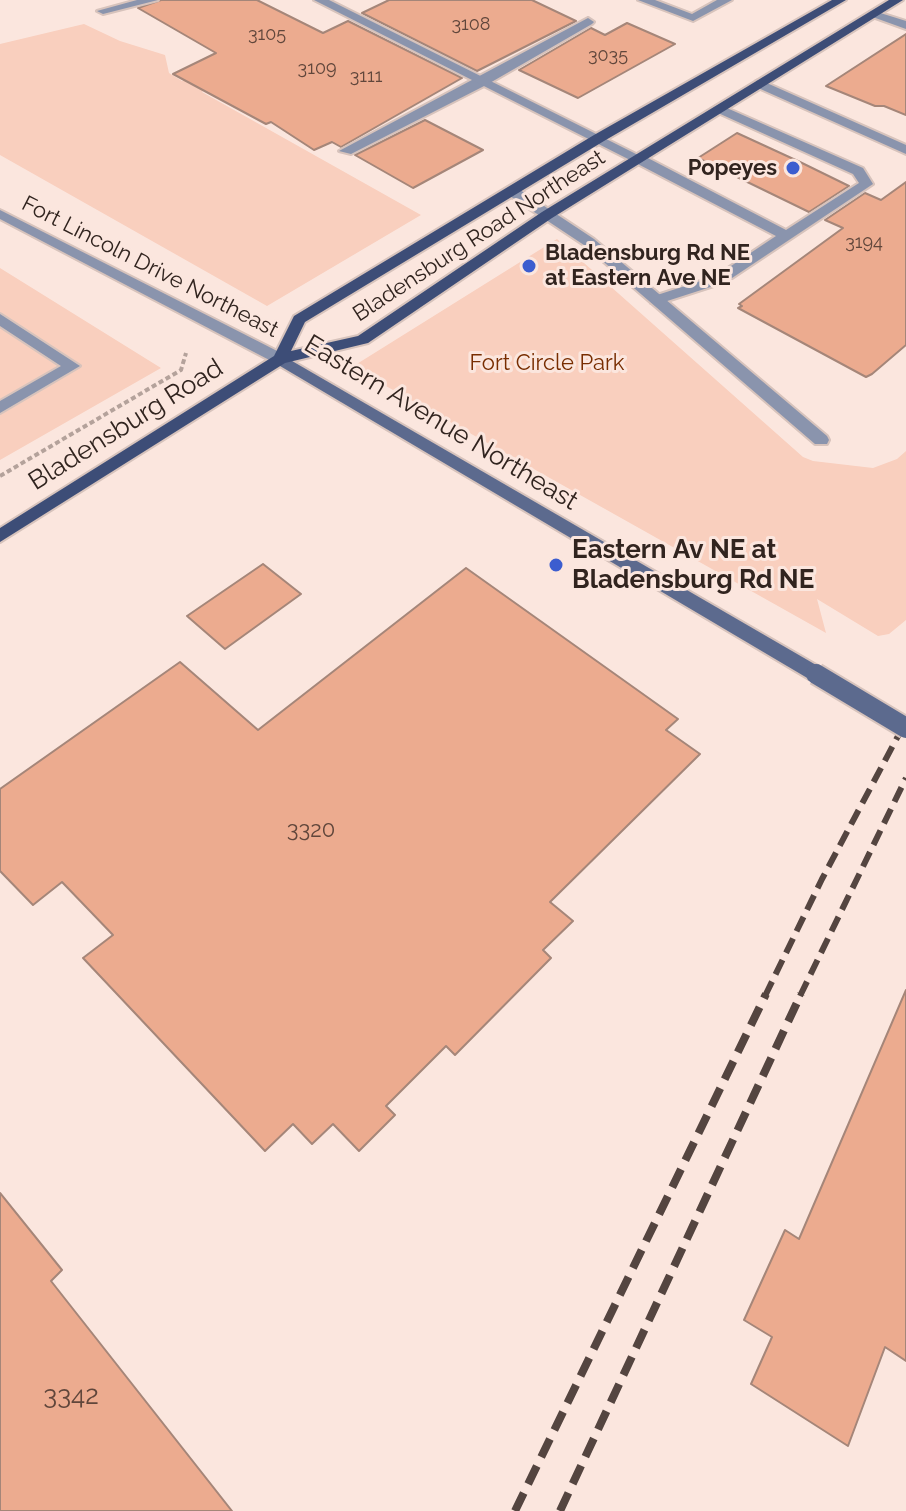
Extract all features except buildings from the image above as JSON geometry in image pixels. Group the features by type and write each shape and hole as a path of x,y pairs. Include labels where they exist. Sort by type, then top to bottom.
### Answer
{"main road":[{"name":"Bladensburg Road Northeast","path":"280,359 363,340 547,215 720,109 741,76 840,0"},
{"name":"Bladensburg Road Northeast","path":"280,359 299,319 599,138 741,76 874,14 897,0"},
{"name":"Bladensburg Road","path":"0,536 280,359"},
{"name":"Eastern Avenue Northeast","path":"280,359 906,728"}],"street":[{"path":"103,11 152,0"},
{"path":"320,0 599,138 786,236"},
{"path":"644,0 693,18 726,0"},
{"path":"874,14 906,25"},
{"path":"346,151 484,81 588,22"},
{"path":"741,76 906,150"},
{"path":"656,300 721,279 866,184 858,171 720,109"},
{"path":"512,191 589,242 821,440"},
{"name":"Fort Lincoln Drive Northeast","path":"0,214 280,359"},
{"path":"0,319 72,366 0,408"}],"path":[{"path":"0,476 181,370 186,353"}],"green space":[{"path":"84,24 120,41 165,55 169,73 182,81 201,74 210,84 202,92 421,215 267,306 0,155 0,44"},
{"name":"Fort Circle Park","path":"557,239 803,457 873,468 897,459 906,451 906,620 889,634 878,636 817,599 826,633 352,367"},
{"path":"0,268 161,368 0,460"}],"railway":[{"path":"765,996 822,879 906,721"},
{"path":"800,996 906,778"},
{"path":"515,1511 766,994"},
{"path":"560,1511 801,994"}],"place":[{"name":"Popeyes","path":"793,168"},
{"name":"Bladensburg Rd NE at Eastern Ave NE","path":"529,266"},
{"name":"Eastern Av NE at Bladensburg Rd NE","path":"556,565"}]}
